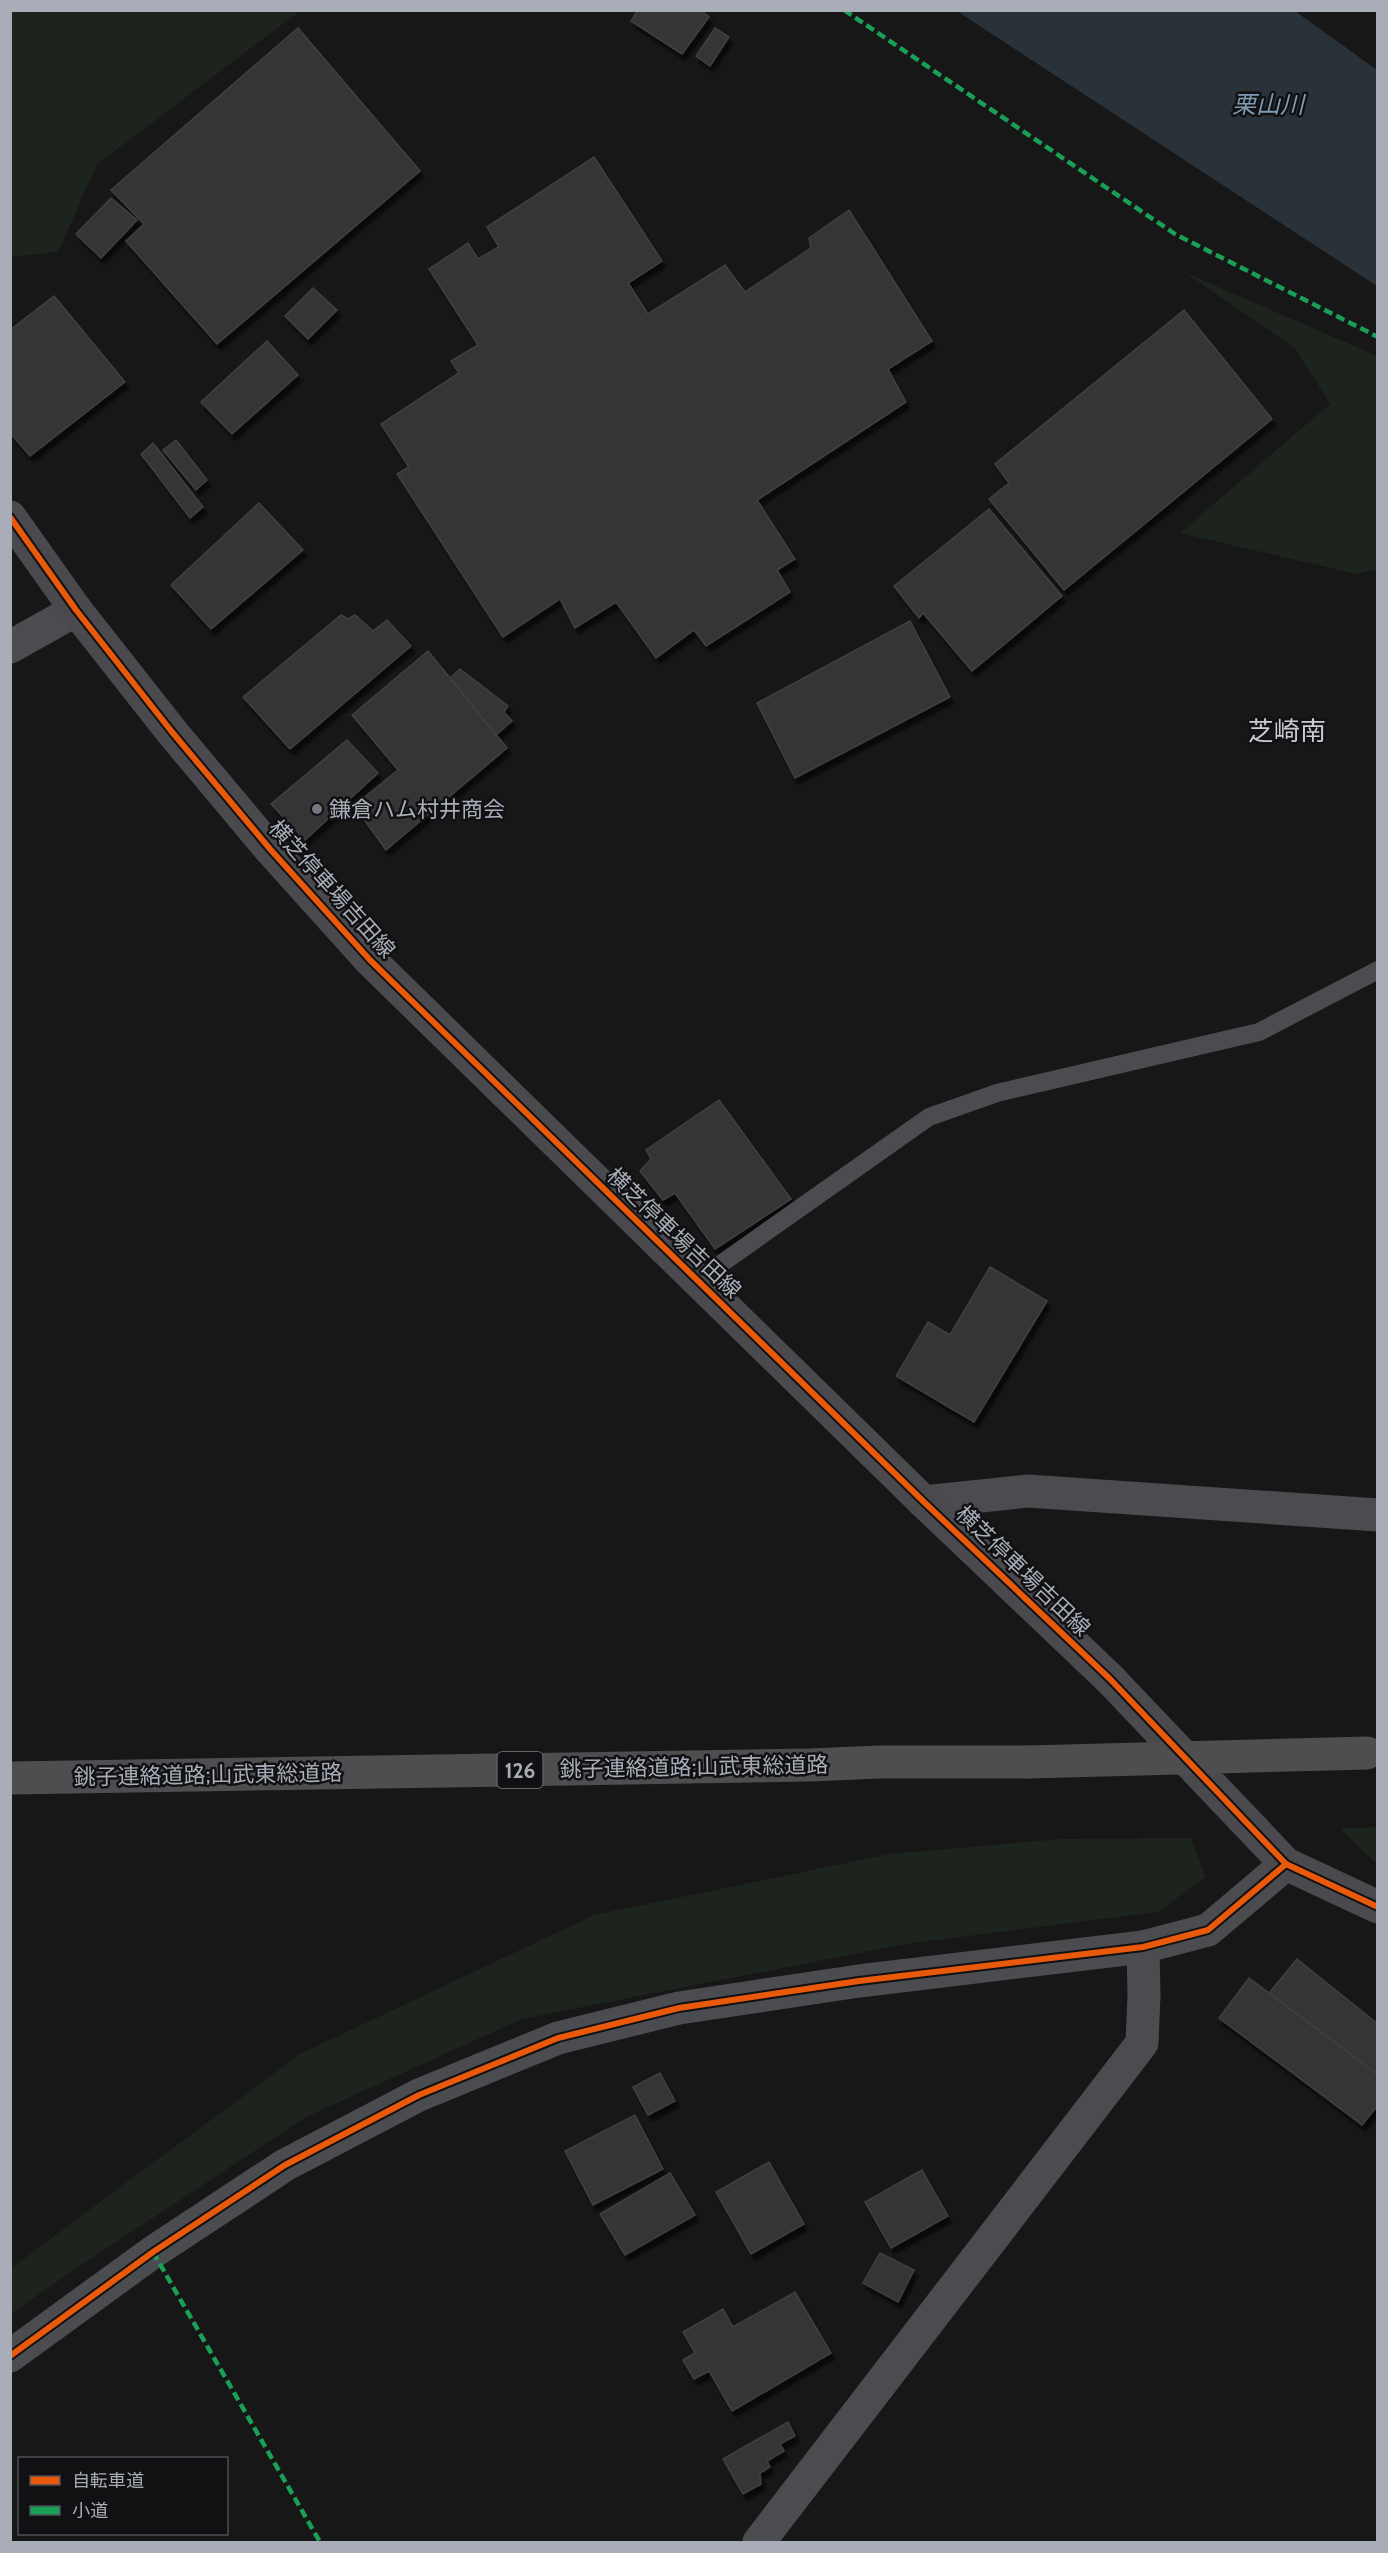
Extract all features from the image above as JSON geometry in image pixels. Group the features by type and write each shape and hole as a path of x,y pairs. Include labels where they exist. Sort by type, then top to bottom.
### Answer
{"highway":[{"name":"銚子連絡道路;山武東総道路","path":"10,1778 810,1766 879,1762 1028,1762 1372,1753"}],"main road":[{"name":"横芝停車場吉田線","path":"10,517 76,610 172,732 270,849 370,960 924,1502 1110,1678 1286,1864 1377,1907"}],"street":[{"path":"10,647 76,610"},
{"path":"924,1502 1028,1491 1377,1515"},
{"path":"10,2356 153,2252 285,2165 419,2095 558,2038 702,2005 859,1981 1143,1947 1208,1930 1286,1864"},
{"path":"759,2542 1142,2043 1143,1947"}],"lane":[{"path":"698,1281 929,1117 997,1093 1259,1032 1377,970"}],"shaded area":[{"path":"10,11 300,11 97,164 58,252 11,257"},
{"path":"1184,272 1377,356 1377,569 1356,574 1180,533 1330,404 1295,348"},
{"path":"1378,1827 1377,1864 1340,1828"},
{"path":"1191,1838 1205,1877 1158,1912 905,1944 522,2019 306,2117 72,2271 11,2314 11,2268 300,2054 594,1915 890,1854 1062,1839"}],"water":[{"name":"栗山川","path":"957,11 1295,11 1377,70 1377,286"}],"building":[{"path":"638,10 700,10 709,17 682,54 631,21"},
{"path":"298,28 420,171 217,344 126,241 144,224 111,190"},
{"path":"715,28 729,37 710,66 696,56"},
{"path":"594,157 662,261 628,283 648,314 725,265 745,292 811,248 809,238 849,210 932,341 888,369 906,402 757,500 795,559 777,570 790,592 706,646 694,630 656,658 616,602 575,628 560,599 503,637 397,474 409,467 381,424 459,373 451,361 478,345 429,269 468,243 478,259 499,247 487,227"},
{"path":"111,198 137,220 101,258 76,234"},
{"path":"313,288 337,310 308,339 285,316"},
{"path":"54,296 125,382 30,456 10,433 10,330"},
{"path":"1184,310 1272,419 1064,590 989,499 1009,483 995,464"},
{"path":"267,341 298,375 232,434 201,402"},
{"path":"176,440 207,480 196,490 163,450"},
{"path":"153,443 203,507 190,518 141,454"},
{"path":"259,503 303,550 211,629 171,585"},
{"path":"989,509 1062,596 972,671 923,613 919,618 894,586"},
{"path":"341,615 348,619 355,615 373,631 387,620 411,646 290,749 243,697"},
{"path":"910,621 950,697 795,778 757,703"},
{"path":"428,651 507,748 386,850 354,806 398,770 352,715"},
{"path":"460,669 508,706 504,712 512,721 496,735 450,678"},
{"path":"347,740 378,773 305,840 271,804"},
{"path":"719,1100 791,1199 715,1249 675,1193 663,1200 640,1171 651,1159 646,1150"},
{"path":"990,1267 1047,1301 974,1422 896,1376 928,1322 950,1335"},
{"path":"1297,1959 1378,2024 1378,2075 1269,1993"},
{"path":"1249,1978 1378,2075 1378,2105 1362,2125 1219,2018"},
{"path":"660,2073 675,2101 648,2115 633,2087"},
{"path":"635,2115 663,2169 593,2205 565,2151"},
{"path":"769,2162 804,2224 751,2254 716,2192"},
{"path":"922,2170 948,2216 891,2248 865,2202"},
{"path":"670,2173 695,2215 625,2255 600,2214"},
{"path":"880,2253 914,2270 898,2302 863,2283"},
{"path":"795,2292 831,2353 732,2411 709,2371 694,2379 683,2360 695,2353 683,2332 723,2309 733,2327"},
{"path":"788,2422 795,2436 780,2444 784,2451 767,2461 770,2467 760,2473 761,2484 743,2494 723,2459"}],"marked path":[{"path":"844,10 1175,234 1378,337"},
{"path":"153,2252 320,2542"}],"cycle path":[{"path":"10,517 76,610 172,732 270,849 370,960 924,1502 1110,1679 1286,1864 1378,1907"},
{"path":"10,2356 153,2252 285,2165 419,2095 558,2038 679,2008 859,1981 1143,1947 1208,1930 1286,1864"}],"place":[{"name":"鎌倉ハム村井商会","path":"317,809"}],"district":[{"name":"芝崎南","path":"1287,731"}]}
